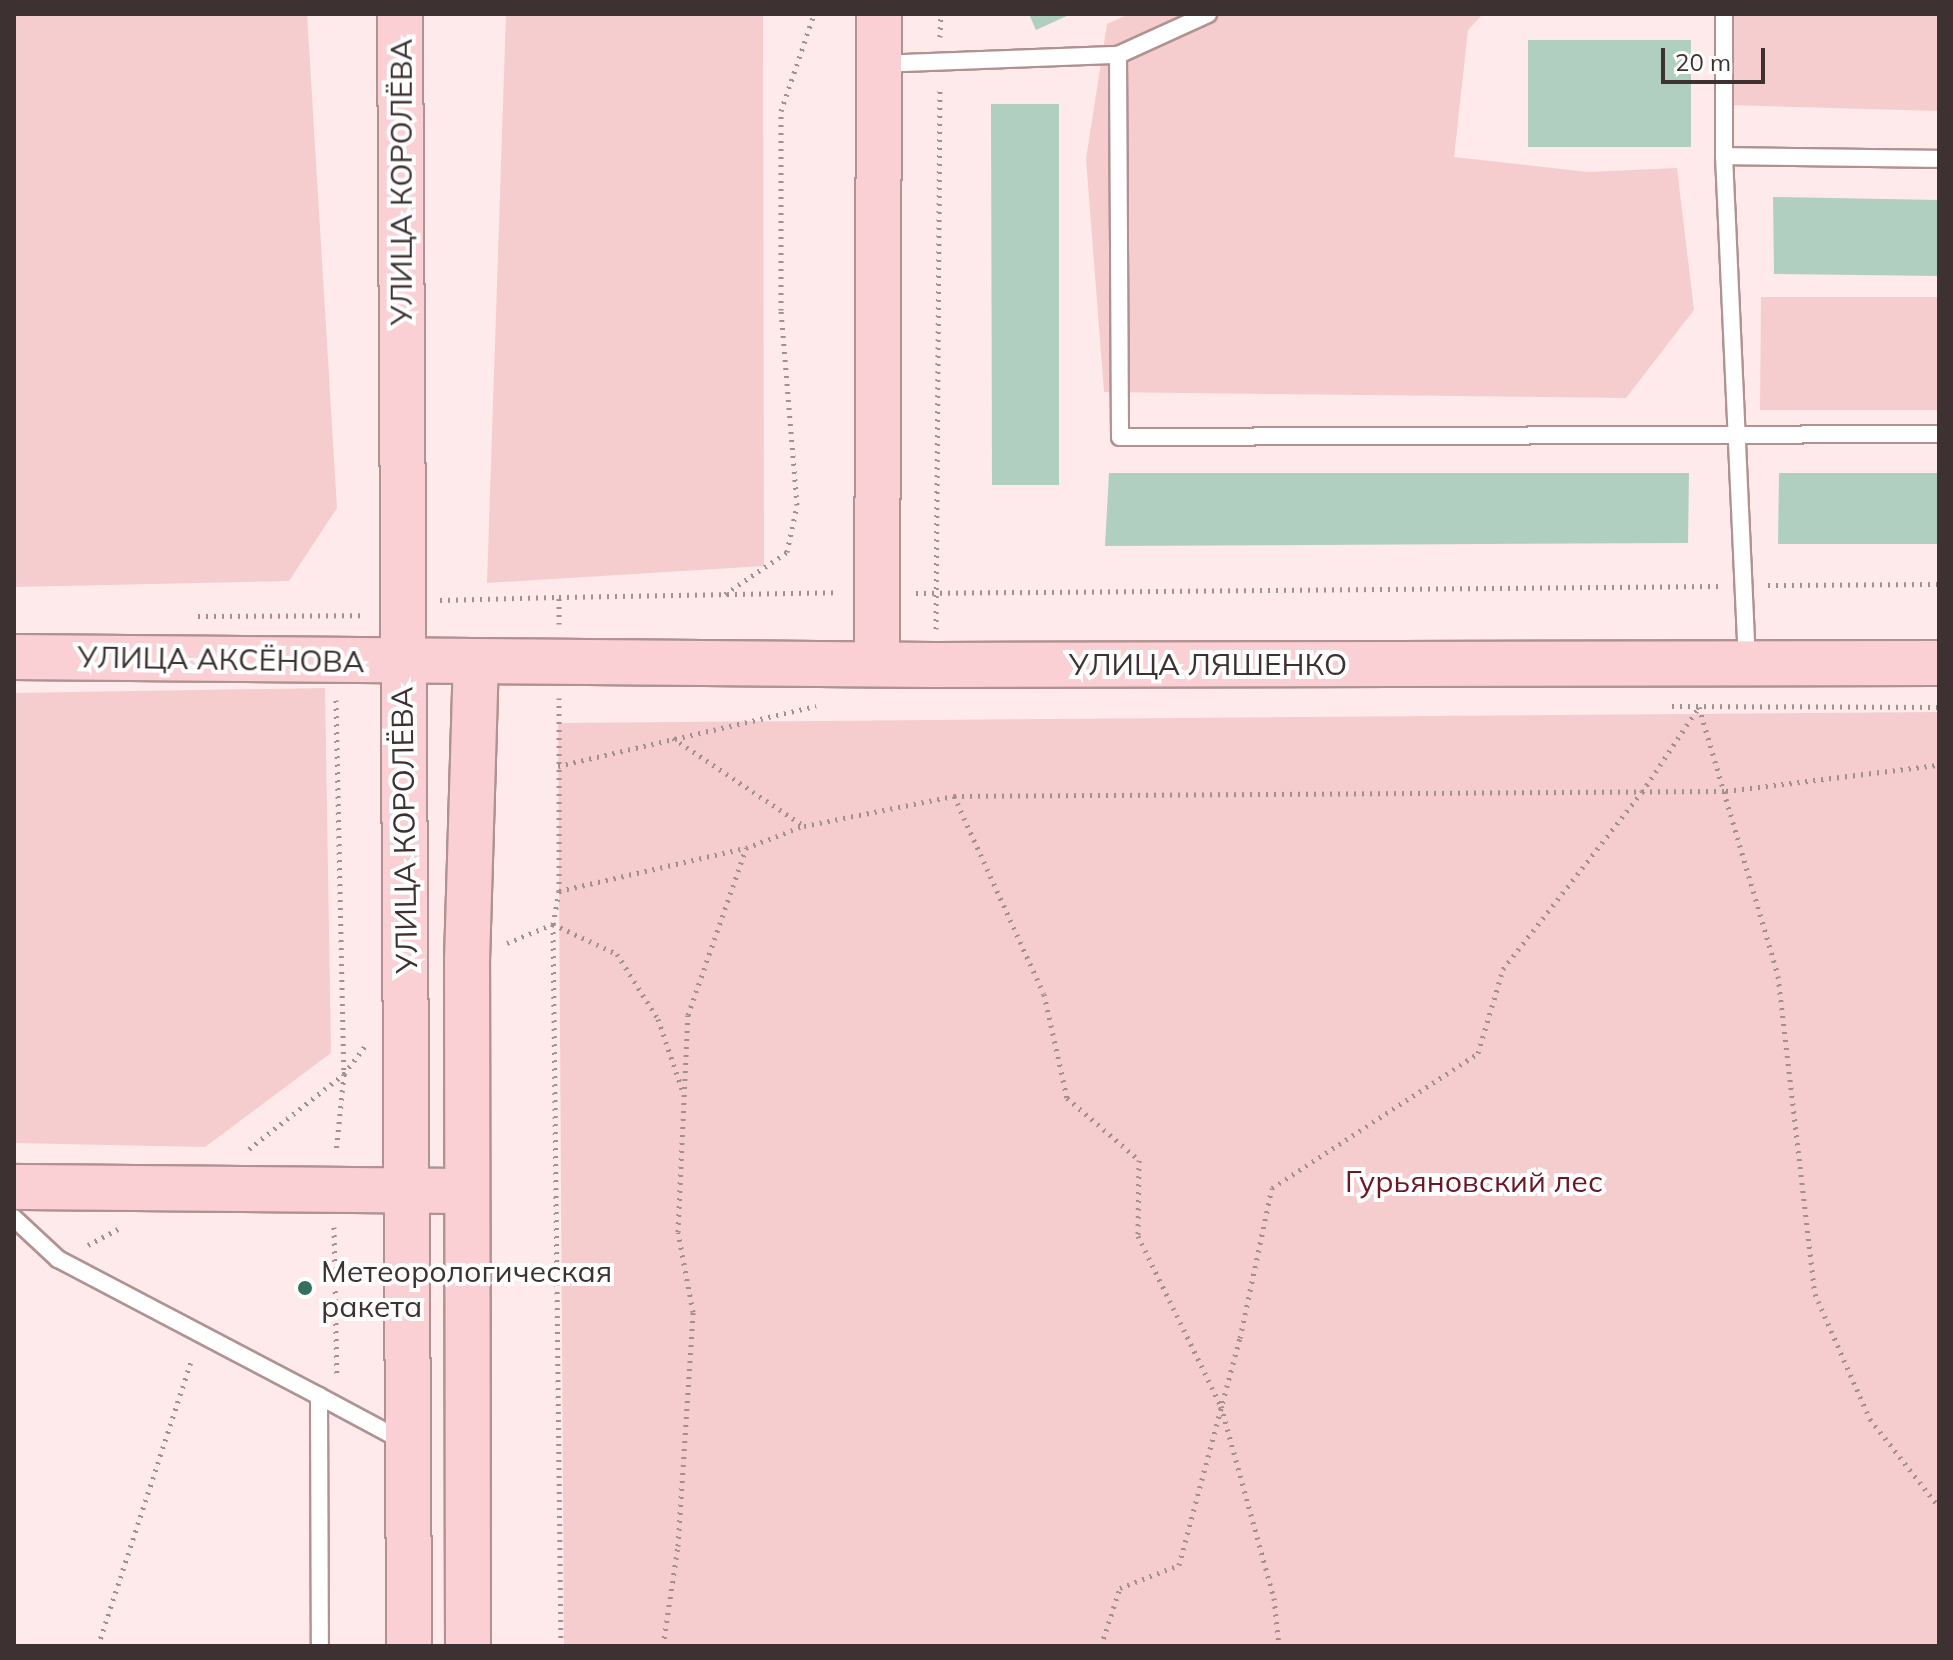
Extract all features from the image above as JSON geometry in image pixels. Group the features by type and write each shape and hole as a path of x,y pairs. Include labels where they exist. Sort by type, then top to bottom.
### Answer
{"main road":[{"name":"УЛИЦА КОРОЛЁВА","path":"400,14 383,600 402,662 403,1189 409,1646"},
{"path":"877,663 879,14"},
{"name":"УЛИЦА АКСЁНОВА","path":"14,657 476,661"},
{"name":"УЛИЦА КОРОЛЁВА","path":"468,1646 467,961 476,661"},
{"name":"УЛИЦА ЛЯШЕНКО","path":"476,661 1939,663"},
{"path":"14,1187 466,1191"}],"lane":[{"path":"879,64 1118,55 1208,14"},
{"path":"1724,14 1724,156 1734,432 1747,663"},
{"path":"1118,55 1120,437 1734,432 1939,434"},
{"path":"1724,156 1939,159"},
{"path":"14,1218 58,1259 407,1443"},
{"path":"319,1396 320,1646"}],"path":[{"path":"724,594 787,552 797,505 781,310 781,111 814,14"},
{"path":"941,14 937,594 1939,584"},
{"path":"337,1405 333,1188 344,1074 335,659 363,615 383,600 559,597"},
{"path":"188,616 363,615 383,600"},
{"path":"561,1646 553,924 559,891 558,766 827,703"},
{"path":"1101,1646 1120,1588 1179,1565 1221,1406 1272,1188 1478,1053 1503,969 1642,792 1699,707 1778,976 1815,1294 1870,1419 1939,1507"},
{"path":"673,738 804,826"},
{"path":"559,891 746,848 804,826 954,796 1726,791 1939,765"},
{"path":"954,796 1044,994 1067,1098 1139,1160 1138,1236 1221,1406 1274,1598 1279,1646"},
{"path":"663,1646 678,1546 693,1312 678,1232 688,1015 746,848"},
{"path":"467,961 553,924 617,954 658,1019 684,1095"},
{"path":"200,1188 344,1074 371,1040"},
{"path":"58,1259 129,1224"},
{"path":"98,1646 195,1349"}],"green space":[{"path":"14,14 307,14 337,508 289,581 14,587"},
{"path":"506,14 763,14 764,566 487,583"},
{"path":"1129,14 1483,14 1468,30 1454,157 1588,172 1677,168 1694,310 1626,398 1104,392 1086,159 1107,24"},
{"path":"1728,14 1939,14 1939,111 1730,105"},
{"path":"1761,297 1939,297 1939,410 1760,410"},
{"path":"325,688 331,1053 205,1147 14,1143 14,693"},
{"name":"Гурьяновский лес","path":"1939,712 1939,1646 564,1646 558,723"}],"building":[{"path":"1029,14 1071,14 1036,30"},
{"path":"1528,40 1691,40 1691,147 1528,147"},
{"path":"991,104 1059,104 1059,485 992,485"},
{"path":"1773,197 1939,200 1939,276 1774,274"},
{"path":"1109,473 1689,473 1688,543 1105,546"},
{"path":"1779,473 1939,473 1939,544 1778,544"}],"place":[{"name":"Метеорологическая ракета","path":"305,1288"}]}
